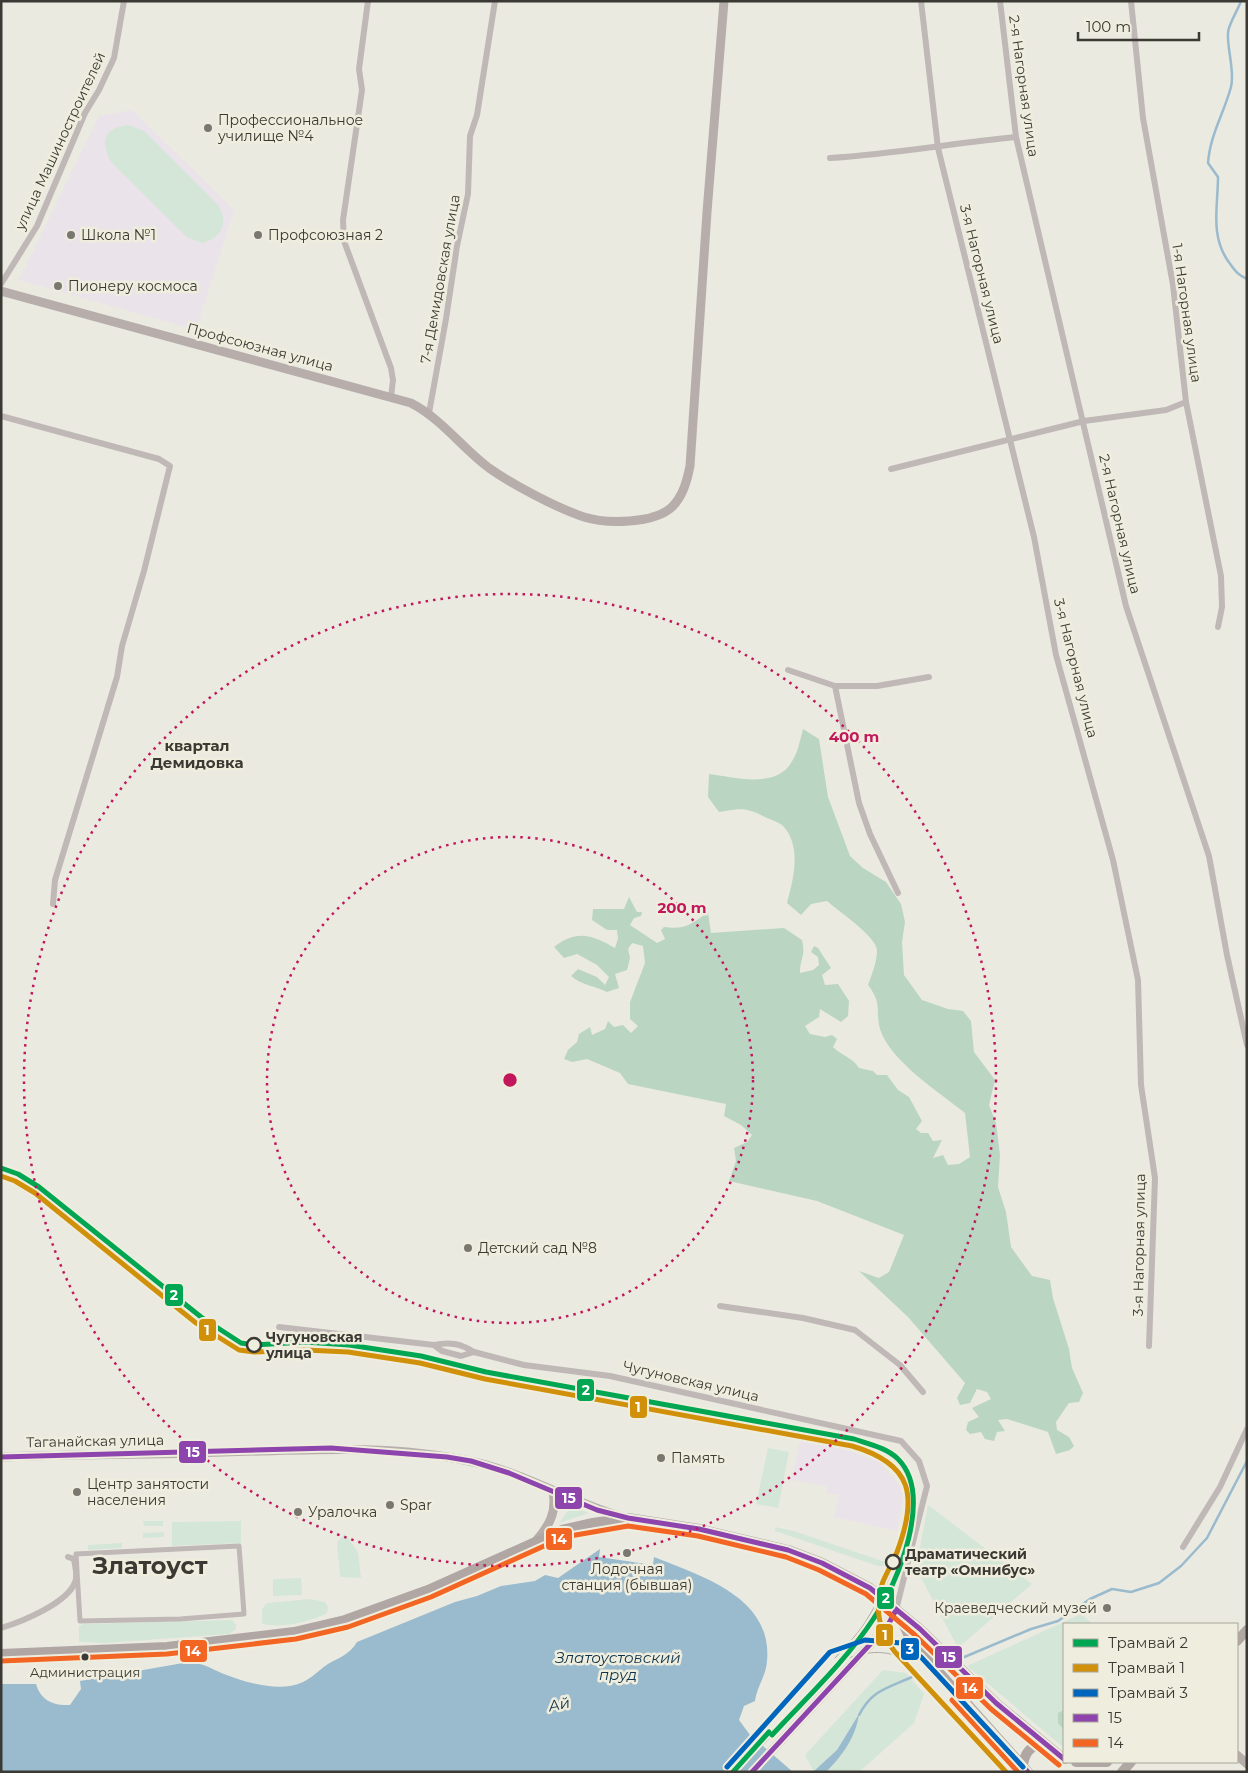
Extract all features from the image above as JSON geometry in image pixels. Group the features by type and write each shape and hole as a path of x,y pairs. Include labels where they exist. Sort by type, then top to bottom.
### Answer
{"main road":[{"name":"Профсоюзная улица","path":"1,290 411,403 429,413 491,469 552,503 585,517 604,520 613,521 658,516 671,508 680,498 686,485 692,447 707,212 724,1"},
{"name":"Таганайская улица","path":"1,1457 325,1448 364,1449 471,1461 509,1473 597,1510 628,1518"},
{"path":"534,1543 552,1518 555,1502 553,1492"},
{"path":"1,1654 167,1647 294,1632 345,1620 428,1590 562,1530 628,1518 699,1530 788,1550 864,1584 920,1629 996,1703 1043,1744 1063,1758"},
{"path":"752,1772 888,1625 896,1610"},
{"path":"896,1610 910,1638 920,1652 1026,1769"},
{"path":"1026,1769 1024,1757 1028,1751 1036,1744 1043,1744"},
{"path":"1069,1763 1081,1772"}],"street":[{"name":"улица Машиностроителей","path":"1,284 37,226 85,113 99,90 114,58 124,1"},
{"path":"368,1 359,69 362,90 343,220 344,241 391,368 393,380 391,397"},
{"name":"7-я Демидовская улица","path":"429,413 457,246 468,194 470,136 477,115 495,1"},
{"name":"3-я Нагорная улица","path":"921,1 938,148 1034,537 1056,655 1113,860 1138,980 1140,1086 1155,1178 1149,1346"},
{"name":"2-я Нагорная улица","path":"1000,1 1016,137 1126,606 1209,856 1227,955 1247,1045"},
{"name":"1-я Нагорная улица","path":"1130,1 1143,118 1173,285 1186,402 1220,576 1222,607 1218,627"},
{"path":"830,158 876,155 907,149 938,148 1016,137"},
{"path":"891,469 1011,441 1084,421 1166,410 1186,402"},
{"path":"1,416 159,459 170,466 144,571 122,646 117,677 55,880 53,904"},
{"path":"788,670 835,686 877,686 929,678"},
{"path":"835,686 859,803 870,834 898,893"},
{"path":"720,1306 803,1318 855,1330 900,1365 923,1392"},
{"name":"Чугуновская улица","path":"279,1327 434,1345 447,1342 464,1346 474,1352 524,1365 610,1376 901,1441 919,1462 927,1486 896,1610"},
{"name":"Чугуновская улица","path":"434,1345 442,1351 461,1356 474,1352"},
{"path":"1183,1547 1220,1487 1247,1429"},
{"path":"239,1546 244,1614 180,1619 80,1620 76,1554 239,1546"},
{"path":"1,1628 27,1620 70,1592 76,1581 74,1559 68,1557"}],"shaded area":[{"path":"132,110 234,210 196,330 19,280 99,116"},
{"path":"800,1440 844,1449 880,1462 901,1488 903,1497 897,1531 834,1517 838,1496 841,1495 826,1493 827,1486 792,1480"}],"green space":[{"path":"128,125 144,131 218,205 223,217 222,228 209,241 202,243 187,237 112,163 106,149 106,137 114,129"},
{"path":"803,729 819,739 828,797 850,856 863,868 886,882 901,904 905,922 902,942 904,975 922,1000 948,1009 963,1011 971,1021 974,1052 995,1080 989,1105 996,1123 1000,1155 998,1187 1006,1212 1011,1247 1032,1276 1050,1280 1053,1298 1069,1349 1072,1368 1083,1393 1079,1402 1069,1403 1056,1422 1057,1430 1069,1437 1074,1446 1070,1450 1056,1454 1048,1432 1007,1419 998,1420 1005,1431 997,1432 994,1441 985,1439 981,1432 970,1434 966,1430 968,1422 979,1417 972,1408 991,1399 987,1392 977,1389 970,1403 960,1405 957,1398 965,1383 908,1317 859,1271 879,1278 889,1272 904,1235 817,1201 729,1181 736,1161 734,1148 747,1142 752,1135 741,1125 724,1116 726,1104 628,1084 620,1073 587,1059 572,1062 564,1059 568,1050 577,1042 579,1034 590,1027 592,1035 605,1029 608,1021 614,1027 623,1025 631,1033 638,1026 630,1019 630,1002 645,963 643,946 632,943 628,949 630,958 627,970 615,974 619,988 607,992 580,982 571,976 578,969 597,977 605,985 609,977 597,965 577,954 564,958 554,947 570,938 584,936 592,937 615,948 618,938 617,930 607,930 592,920 593,909 624,909 629,897 637,912 642,912 641,916 634,918 630,925 657,943 665,939 661,930 664,927 683,927 708,912 711,933 784,928 802,940 803,954 800,973 813,970 819,965 818,957 811,952 814,946 818,948 831,968 822,975 825,985 838,984 849,1001 848,1016 841,1022 820,1009 819,1017 805,1026 810,1034 825,1037 832,1035 837,1039 833,1047 836,1050 853,1061 859,1068 873,1071 877,1075 887,1075 898,1090 909,1097 922,1121 916,1129 921,1133 928,1133 933,1141 942,1140 933,1158 943,1155 948,1165 959,1164 970,1157 965,1113 916,1075 885,1041 880,1029 876,998 868,985 876,959 877,950 875,944 864,931 827,901 811,904 801,915 787,903 792,884 794,854 790,835 783,826 749,810 739,809 719,812 708,797 709,774 741,779 764,779 784,771 795,755"},
{"path":"768,1448 789,1452 778,1508 756,1504"},
{"path":"928,1505 1032,1584 958,1648 916,1568"},
{"path":"571,1507 589,1513 559,1523"},
{"path":"143,1521 163,1521 163,1526 144,1526"},
{"path":"241,1521 241,1543 172,1546 172,1522"},
{"path":"775,1527 794,1531 885,1562 883,1566 878,1566 775,1531"},
{"path":"164,1532 164,1537 143,1538 143,1533"},
{"path":"345,1534 358,1552 361,1578 340,1577 337,1542"},
{"path":"122,1543 122,1548 88,1550 88,1545"},
{"path":"301,1578 302,1595 273,1596 273,1579"},
{"path":"310,1599 325,1602 328,1607 327,1613 294,1624 276,1626 262,1623 262,1609 267,1603"},
{"path":"1081,1614 1092,1623 1063,1623 1063,1747 967,1666"},
{"path":"232,1620 236,1625 236,1629 229,1634 105,1643 79,1642 79,1626 83,1624"},
{"path":"883,1670 906,1673 924,1694 914,1723 859,1772 814,1772 805,1755"},
{"path":"1063,1710 1063,1729 1058,1723 1058,1713"}],"water":[{"name":"Златоустовский пруд","path":"600,1549 599,1557 653,1565 654,1557 712,1581 746,1605 758,1620 766,1639 767,1661 755,1701 744,1706 739,1720 750,1735 793,1772 1,1772 1,1684 36,1684 41,1695 49,1701 59,1705 70,1705 81,1689 80,1681 189,1662 204,1665 233,1677 264,1686 284,1687 294,1685 306,1680 344,1655 357,1642 455,1602 477,1596 501,1586 535,1581 545,1575 558,1578"},
{"path":"859,1714 855,1731 837,1759 826,1772 813,1772 837,1750"}],"waterway":[{"path":"1241,1 1228,33 1232,74 1231,87 1214,134 1208,163 1218,177 1216,220 1222,251 1234,269 1247,279"},
{"path":"962,1658 1031,1629 1058,1621 1090,1599 1112,1589 1131,1592 1159,1583 1181,1566 1207,1538 1247,1461"},
{"path":"859,1715 869,1700 875,1695 888,1687 912,1677"}],"tram line":[{"name":"2","path":"1,1168 18,1174 39,1187 201,1317 241,1343 254,1345 305,1342 349,1345 421,1356 486,1372 854,1439 894,1455 908,1475 913,1494 913,1516 909,1539 893,1583 883,1603 863,1634 826,1678 772,1735"},
{"path":"1,1173 16,1178 36,1190 199,1320 236,1345 248,1349 287,1347 350,1349 855,1443 882,1455 898,1468 909,1484 911,1509 908,1524 898,1557 876,1603 862,1627 835,1658"},
{"name":"1","path":"1,1176 15,1181 35,1193 196,1323 239,1350 254,1352 305,1350 348,1352 420,1363 485,1379 852,1446 872,1453 888,1462 899,1473 905,1485 908,1499 904,1532 880,1592 878,1605 884,1633 895,1652 1006,1772"},
{"path":"882,1598 882,1625 891,1644 1009,1772"},
{"name":"3","path":"727,1767 830,1652 865,1640 901,1643 921,1657 1023,1767"},
{"path":"840,1661 878,1652 902,1658"},
{"name":"2","path":"733,1772 769,1732"},
{"path":"739,1772 772,1735"}],"transit line":[{"name":"15","path":"1,1457 331,1448 447,1457 471,1461 509,1473 597,1510 628,1518 699,1529 788,1550 822,1563 870,1588 920,1629 996,1703 1063,1758"},
{"name":"14","path":"1,1661 167,1654 296,1639 348,1627 431,1597 564,1537 628,1526 698,1536 786,1557 819,1570 866,1594 915,1635 991,1709 1059,1765"},
{"name":"15","path":"752,1772 888,1625 896,1610"},
{"name":"15","path":"958,1695 1028,1772"},
{"name":"14","path":"952,1700 1018,1772"}],"place":[{"name":"Профессиональное училище №4","path":"208,128"},
{"name":"Школа №1","path":"71,235"},
{"name":"Профсоюзная 2","path":"258,235"},
{"name":"Пионеру космоса","path":"58,286"},
{"name":"Детский сад №8","path":"468,1248"},
{"name":"Чугуновская улица","path":"254,1345"},
{"name":"Память","path":"661,1458"},
{"name":"Центр занятости населения","path":"77,1492"},
{"name":"Spar","path":"390,1505"},
{"name":"Уралочка","path":"298,1512"},
{"name":"Лодочная станция (бывшая)","path":"627,1553"},
{"name":"Драматический театр «Омнибус»","path":"893,1562"},
{"name":"Краеведческий музей","path":"1107,1608"},
{"name":"Администрация","path":"85,1657"}],"district":[{"name":"квартал Демидовка","path":"197,754"},
{"name":"Златоуст","path":"150,1565"}],"water label":[{"name":"Ай","path":"559,1704"}]}
